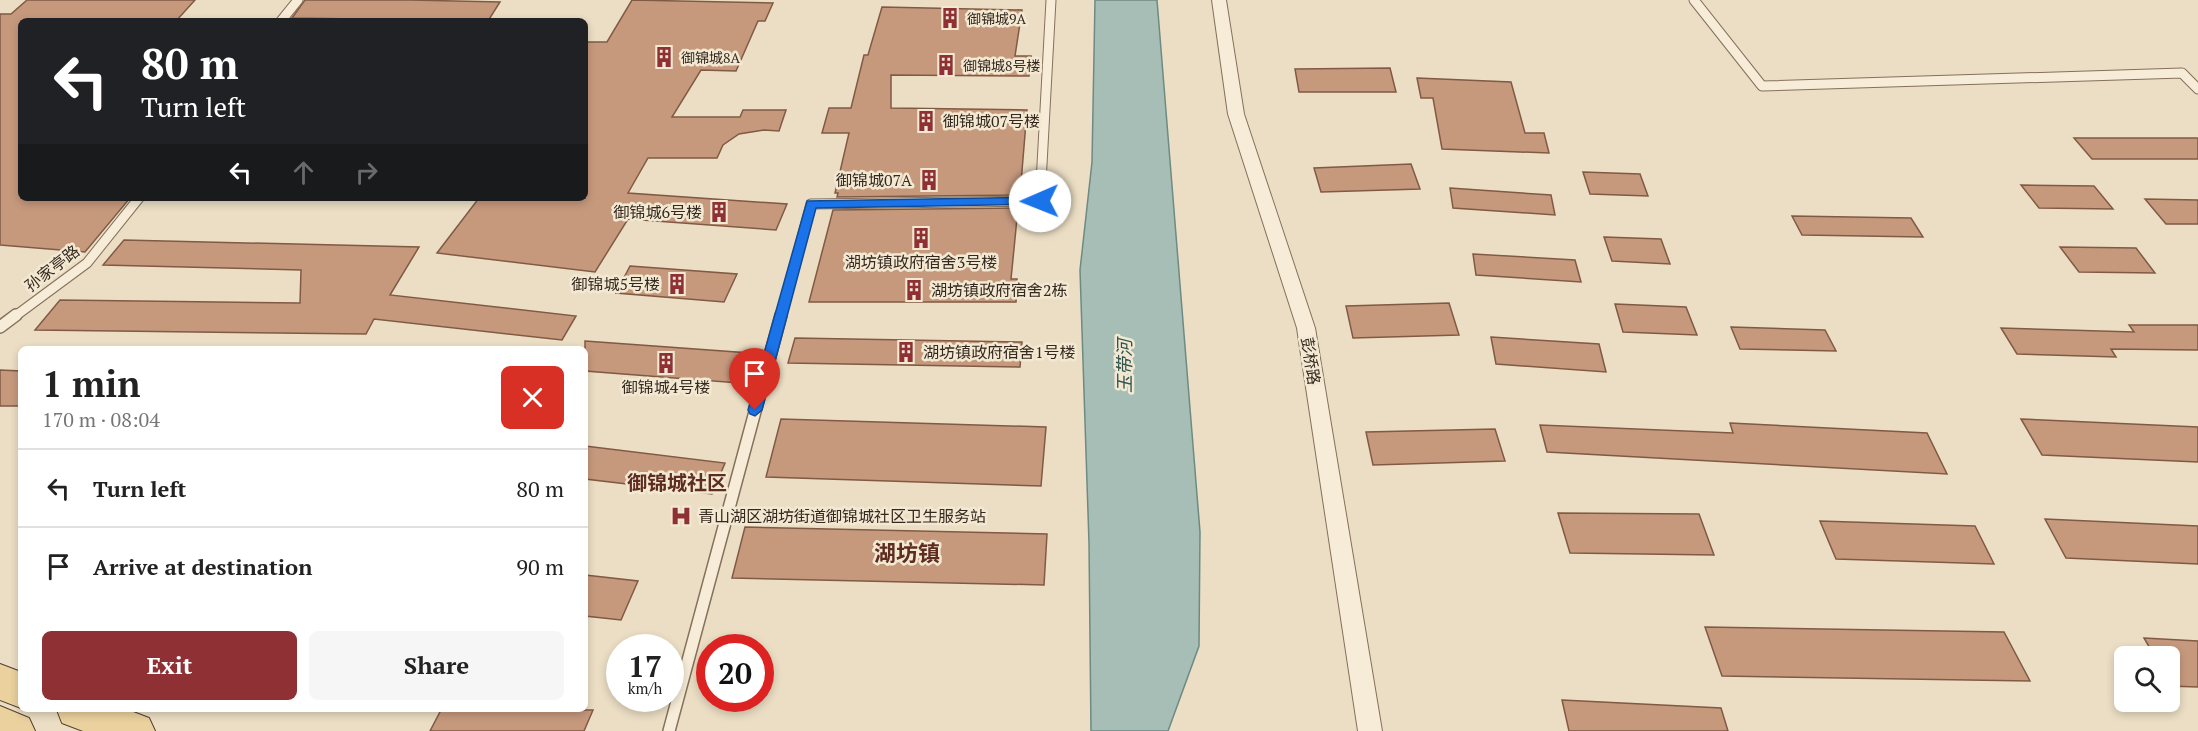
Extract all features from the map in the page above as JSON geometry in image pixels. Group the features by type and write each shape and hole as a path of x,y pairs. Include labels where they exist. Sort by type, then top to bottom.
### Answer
{"main road":[{"path":"0,682 18,689"},
{"path":"82,712 135,731"},
{"path":"0,725 15,731"}],"street":[{"name":"彭桥路","path":"1219,0 1236,114 1306,328 1370,731"}],"lane":[{"path":"283,18 298,0"},
{"path":"669,731 811,204 1040,201 1051,0"},
{"path":"1694,0 1762,86 2181,73 2198,89"},
{"name":"孙家亭路","path":"0,327 87,263 137,201"}],"water":[{"name":"玉带河","path":"1095,0 1157,0 1200,532 1199,646 1168,731 1091,731 1089,543 1080,270 1092,162"}],"building":[{"path":"27,0 195,0 179,18 18,18 18,201 128,201 85,252 0,245 0,14 11,14"},
{"path":"305,0 500,2 490,18 292,18"},
{"path":"632,0 773,3 765,21 758,21 736,71 701,70 672,117 740,117 743,110 786,110 779,131 764,130 739,134 723,145 717,158 648,158 628,193 787,204 776,230 628,219 595,272 437,253 477,201 588,201 588,42 607,42"},
{"path":"882,7 1022,10 1015,56 1031,56 1029,76 891,75 891,108 1027,110 1020,195 837,197 838,193 835,193 849,133 822,133 829,108 851,108 864,55 868,55"},
{"path":"1390,68 1396,92 1299,92 1295,69"},
{"path":"1417,78 1511,82 1525,133 1544,133 1549,153 1442,149 1433,98 1421,98"},
{"path":"2074,138 2198,138 2198,159 2092,159"},
{"path":"1411,164 1420,189 1321,192 1314,168"},
{"path":"1583,172 1640,174 1648,196 1590,194"},
{"path":"2021,185 2094,186 2113,209 2039,208"},
{"path":"1450,188 1551,195 1555,215 1453,208"},
{"path":"2145,199 2198,200 2198,224 2166,224"},
{"path":"1018,208 1011,279 1017,279 1016,302 809,302 833,210"},
{"path":"1792,216 1911,218 1923,237 1802,235"},
{"path":"1604,237 1661,239 1670,264 1612,261"},
{"path":"124,240 419,247 390,295 576,316 562,340 374,319 366,334 35,330 60,300 300,303 301,270 103,265"},
{"path":"2060,247 2136,248 2155,273 2079,272"},
{"path":"1473,254 1575,260 1581,282 1476,275"},
{"name":"御锦城5号楼","path":"630,266 737,274 724,302 616,293"},
{"path":"1449,303 1459,335 1353,338 1346,306"},
{"path":"1615,304 1686,307 1697,335 1623,332"},
{"path":"2129,325 2198,325 2198,350 2111,349 2116,357 2017,354 2001,328 2134,332"},
{"path":"1731,327 1825,330 1836,351 1740,349"},
{"path":"1491,337 1599,344 1606,372 1496,364"},
{"name":"湖坊镇政府宿舍1号楼","path":"795,338 1022,342 1020,367 788,363"},
{"name":"御锦城4号楼","path":"585,341 750,353 739,383 588,371 588,346 585,346"},
{"path":"0,370 18,371 18,406 0,406"},
{"path":"781,419 1046,427 1041,486 766,477"},
{"path":"2021,419 2198,427 2198,462 2042,455"},
{"path":"1730,423 1927,433 1947,474 1547,452 1540,425 1733,433"},
{"path":"1495,429 1505,461 1373,465 1366,432"},
{"path":"588,446 725,463 712,494 588,479"},
{"path":"1558,513 1699,514 1714,555 1570,553"},
{"path":"2045,519 2198,526 2198,564 2066,558"},
{"path":"1820,521 1975,526 1994,564 1836,559"},
{"path":"745,527 1047,534 1044,585 732,578"},
{"path":"588,575 638,581 621,620 588,616"},
{"path":"1705,627 2004,632 2030,681 1722,676"},
{"path":"2144,638 2198,641 2198,687 2180,686 2180,646 2149,646"},
{"path":"1562,700 1721,708 1728,731 1569,731"},
{"path":"588,710 593,710 584,731 430,731 440,712 588,712"}],"place":[{"name":"御锦城9A","path":"950,18"},
{"name":"御锦城8A","path":"664,57"},
{"name":"御锦城8号楼","path":"946,65"},
{"name":"御锦城07号楼","path":"926,121"},
{"name":"御锦城07A","path":"929,180"},
{"name":"御锦城6号楼","path":"719,212"},
{"name":"湖坊镇政府宿舍3号楼","path":"921,238"},
{"name":"御锦城5号楼","path":"677,284"},
{"name":"湖坊镇政府宿舍2栋","path":"914,290"},
{"name":"湖坊镇政府宿舍1号楼","path":"906,352"},
{"name":"御锦城4号楼","path":"666,363"},
{"name":"青山湖区湖坊街道御锦城社区卫生服务站","path":"681,516"}],"district":[{"name":"御锦城社区","path":"677,482"},
{"name":"湖坊镇","path":"907,552"}],"route":[{"path":"755,410 811,204 1040,201"}]}
